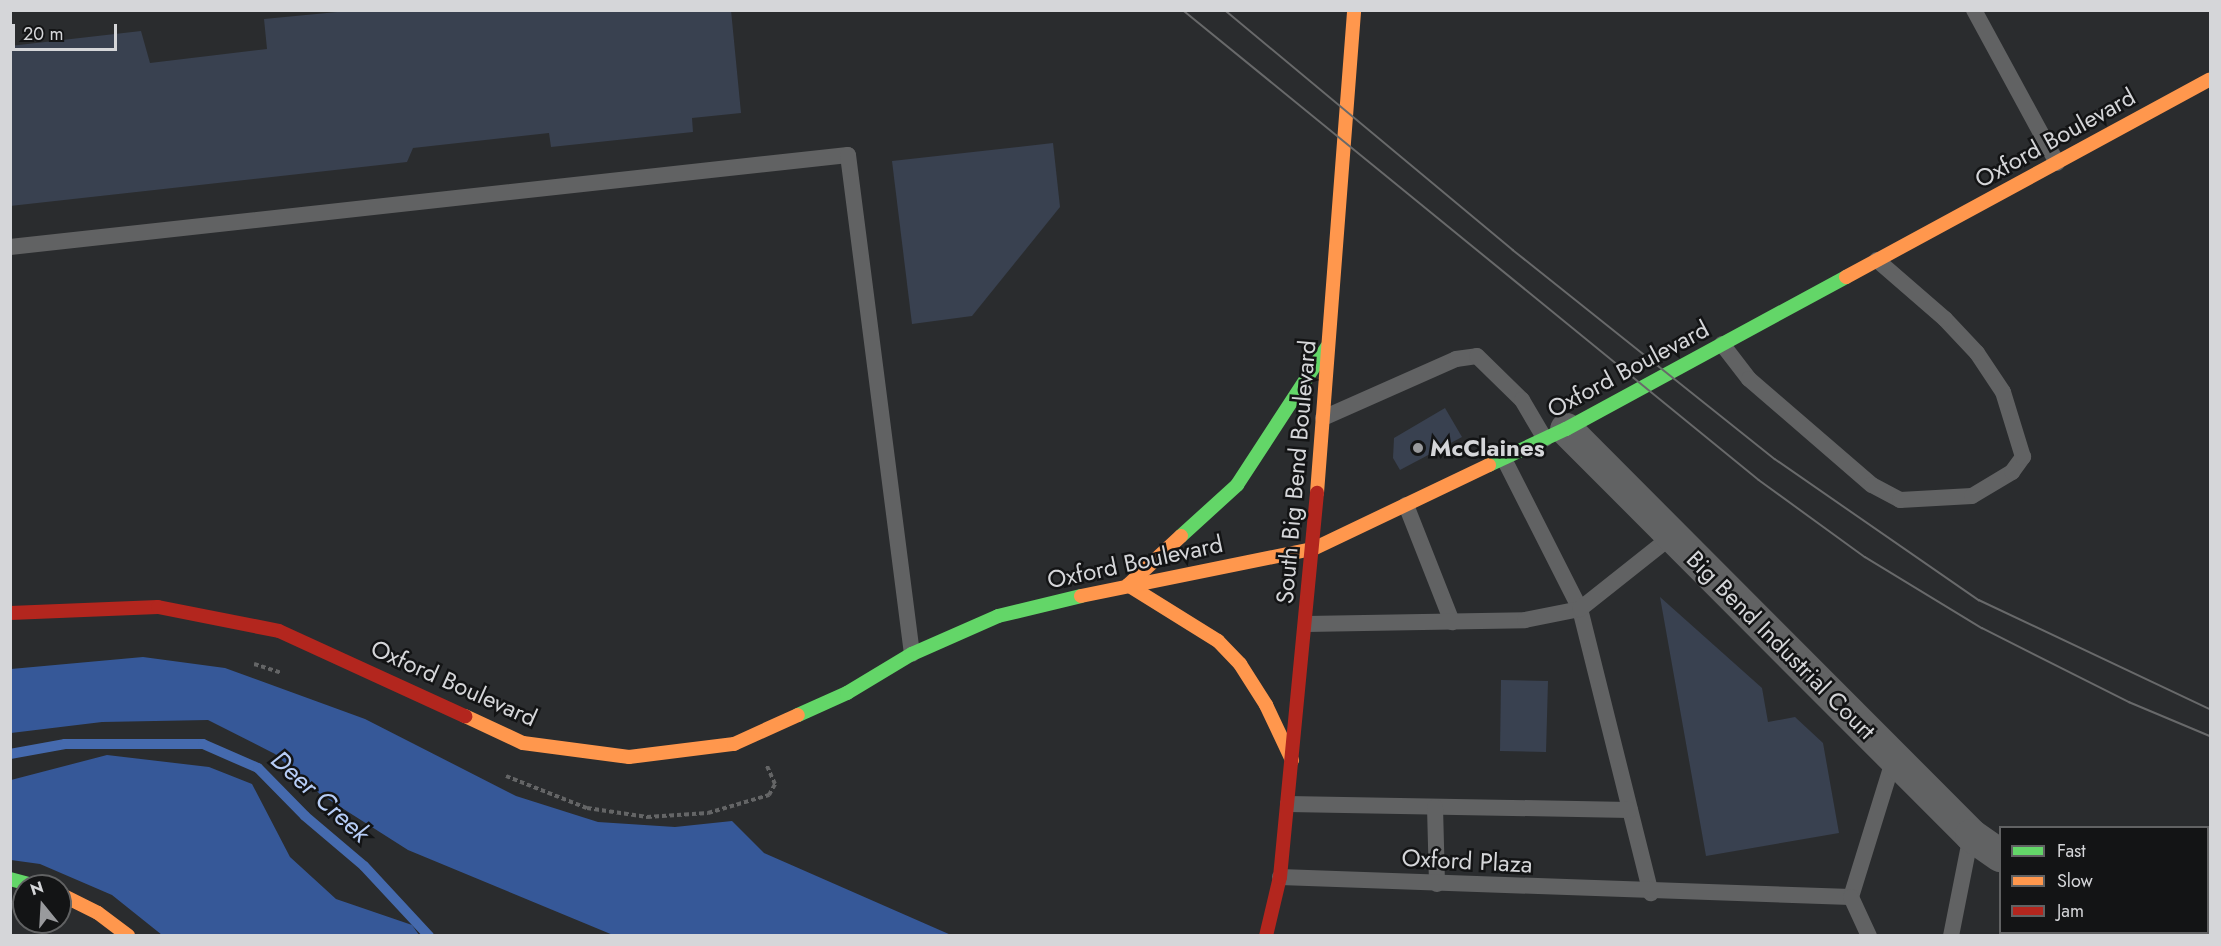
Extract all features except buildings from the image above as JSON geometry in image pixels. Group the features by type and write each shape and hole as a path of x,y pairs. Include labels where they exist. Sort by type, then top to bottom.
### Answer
{"street":[{"name":"South Big Bend Boulevard","path":"1266,936 1280,877 1313,549 1354,10"},
{"name":"Oxford Boulevard","path":"10,613 158,607 279,631 523,743 629,757 734,744 847,693 912,654 998,616 1128,585 1313,549 1556,434 2211,79"},
{"path":"1292,760 1266,705 1225,649 1128,585 1237,485 1329,345"},
{"name":"Big Bend Industrial Court","path":"1556,434 1672,536 1971,835 1999,854"},
{"path":"72,900 98,913 128,936"}],"lane":[{"path":"1974,10 2057,163"},
{"path":"10,247 848,155 912,654"},
{"path":"1722,344 1749,378 1872,485 1900,500 1972,496 2012,472 2023,457 2003,392 1977,353 1953,328 1877,260"},
{"path":"1323,418 1456,359 1477,356 1556,434"},
{"path":"1504,459 1580,609 1651,893"},
{"path":"1406,506 1452,622"},
{"path":"1305,624 1525,620 1580,609 1672,536"},
{"path":"1869,936 1851,897 1894,758"},
{"path":"1288,804 1630,810"},
{"path":"1435,807 1437,884"},
{"path":"1951,936 1971,835"},
{"name":"Oxford Plaza","path":"1280,877 1651,893 1851,897"}],"shaded area":[{"path":"143,657 225,668 365,719 516,796 598,822 675,827 732,821 764,853 951,935 613,935 408,850 320,794 275,754 208,720 102,722 11,733 11,669"},
{"path":"107,755 209,767 252,784 290,857 336,899 412,925 419,935 162,935 112,895 72,878 72,874 63,874 40,864 11,860 11,780"}],"waterway":[{"name":"Deer Creek","path":"10,754 65,744 203,744 258,768 305,816 364,866 429,936"}],"tram line":[{"path":"1183,10 1759,480 1865,557 1982,628 2129,702 2210,736"},
{"path":"1225,10 1513,250 1775,459 1979,600 2210,709"}],"traffic: fast":[{"path":"1489,465 1566,429 1846,277"},
{"path":"1181,536 1237,485 1327,347"},
{"path":"798,715 847,693 912,654 998,616 1081,596"}],"traffic: slow":[{"path":"1317,493 1354,10"},
{"path":"1846,277 2210,79"},
{"path":"1081,596 1313,549 1489,465"},
{"path":"1181,536 1128,585 1218,641 1240,664 1266,705 1292,760"},
{"path":"465,716 523,743 629,757 734,744 798,715"},
{"path":"72,900 98,913 128,936"}],"traffic: jam":[{"path":"1266,936 1280,877 1317,493"},
{"path":"10,613 158,607 279,631 465,716"}],"place":[{"name":"McClaines","path":"1418,448"}]}
